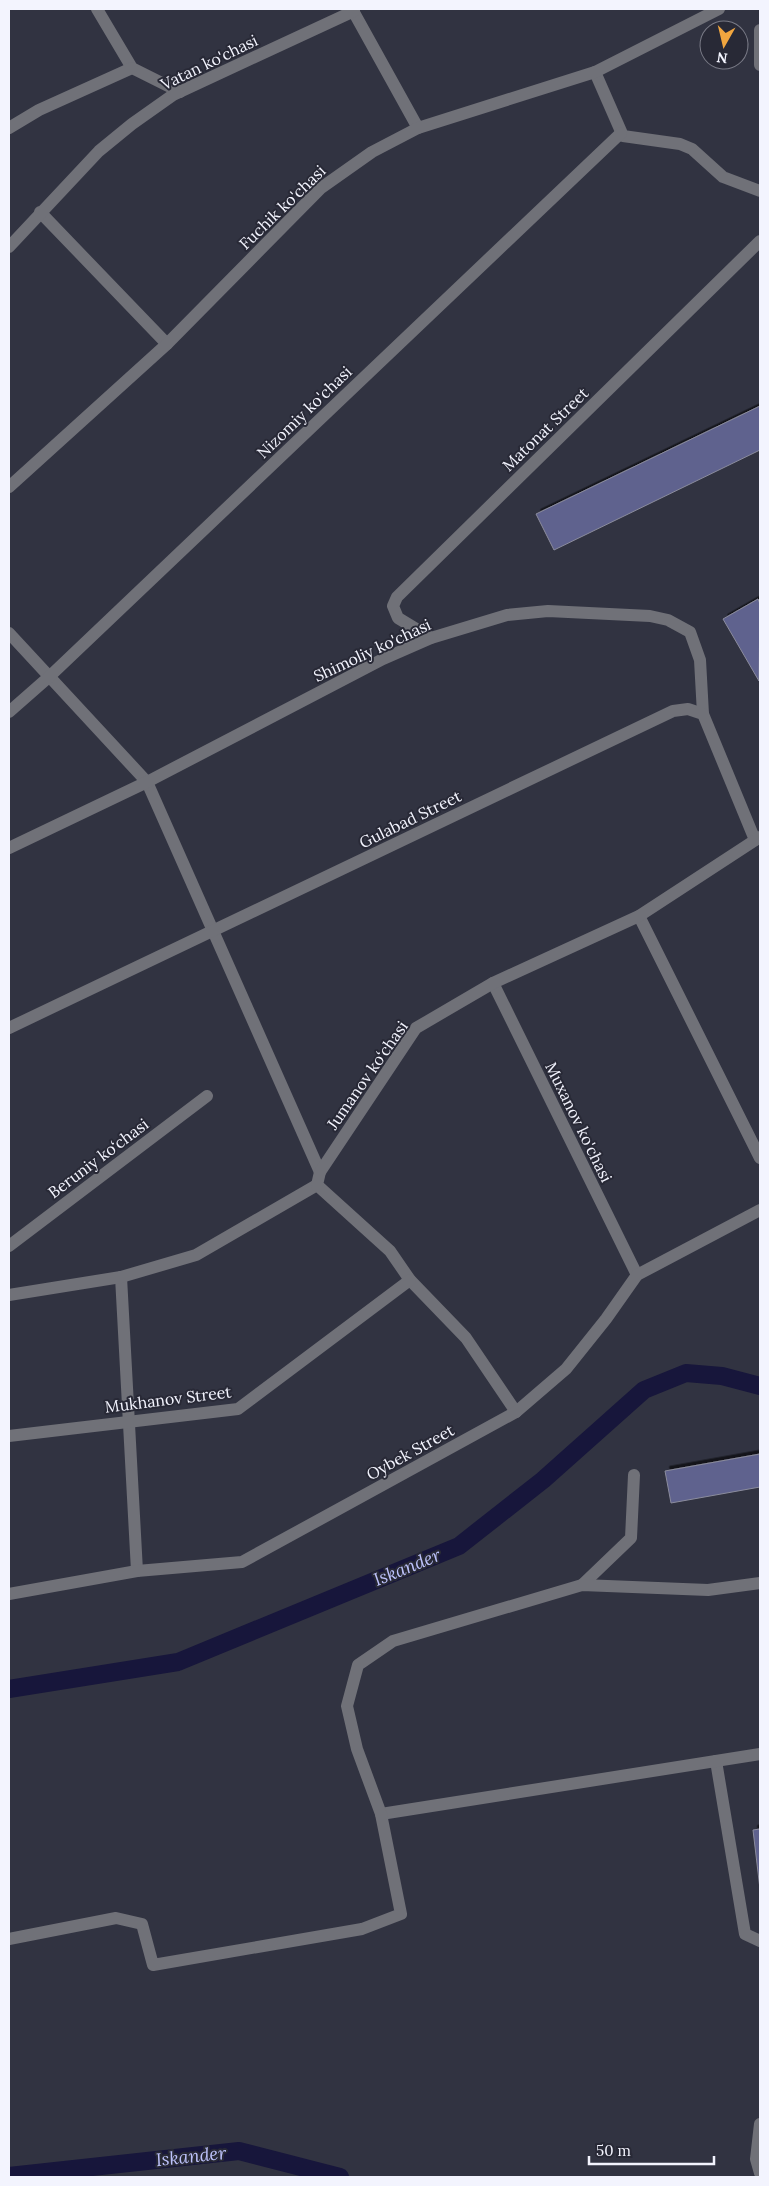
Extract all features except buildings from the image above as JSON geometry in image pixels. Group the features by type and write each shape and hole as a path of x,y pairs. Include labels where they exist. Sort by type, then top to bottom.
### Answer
{"street":[{"path":"97,9 132,68 180,92"},
{"name":"Fuchik ko'chasi","path":"9,487 167,344 321,188 372,152 418,128 595,72 719,9"},
{"name":"Vatan ko'chasi","path":"9,247 98,151 132,124 180,92 353,10 418,128"},
{"path":"760,30 760,65"},
{"path":"9,128 38,110 132,68"},
{"path":"595,72 621,133 629,137 680,144 692,149 723,177 760,191"},
{"name":"Nizomiy ko'chasi","path":"9,712 50,676 621,133"},
{"path":"40,212 167,344"},
{"name":"Matonat Street","path":"431,638 398,618 393,606 397,597 760,241"},
{"name":"Shimoliy ko'chasi","path":"9,848 147,782 383,659 431,638 507,615 548,611 650,616 668,620 690,632 700,660 703,714"},
{"name":"Jumanov ko‘chasi","path":"9,633 147,782 320,1172"},
{"name":"Gulabad Street","path":"9,1028 673,711 688,709 703,714"},
{"path":"703,714 757,839"},
{"name":"Jumanov ko‘chasi","path":"320,1172 416,1028 493,983 639,916 757,839"},
{"path":"639,916 760,1158"},
{"name":"Muxanov ko'chasi","path":"493,983 637,1275"},
{"name":"Beruniy ko‘chasi","path":"9,1246 207,1096"},
{"path":"9,1295 121,1277 196,1255 317,1185 320,1172"},
{"path":"317,1185 390,1251 410,1280 466,1338 516,1412"},
{"name":"Oybek Street","path":"9,1594 137,1571 242,1562 516,1412 566,1369 606,1319 637,1275 760,1210"},
{"path":"121,1277 137,1571"},
{"name":"Mukhanov Street","path":"9,1436 238,1408 410,1280"},
{"path":"582,1585 631,1538 634,1475"},
{"path":"9,1938 116,1918 142,1924 153,1965 362,1929 401,1914 381,1814 357,1749 347,1706 358,1665 392,1641 582,1585 708,1590 760,1583"},
{"path":"381,1814 760,1754"},
{"path":"716,1761 745,1934 760,1941"},
{"path":"760,2124 756,2159 760,2173"}],"waterway":[{"name":"Iskander","path":"9,1689 178,1662 459,1546 543,1480 644,1390 686,1373 722,1376 760,1386"},
{"name":"Iskander","path":"9,2176 239,2151 340,2177"}]}
